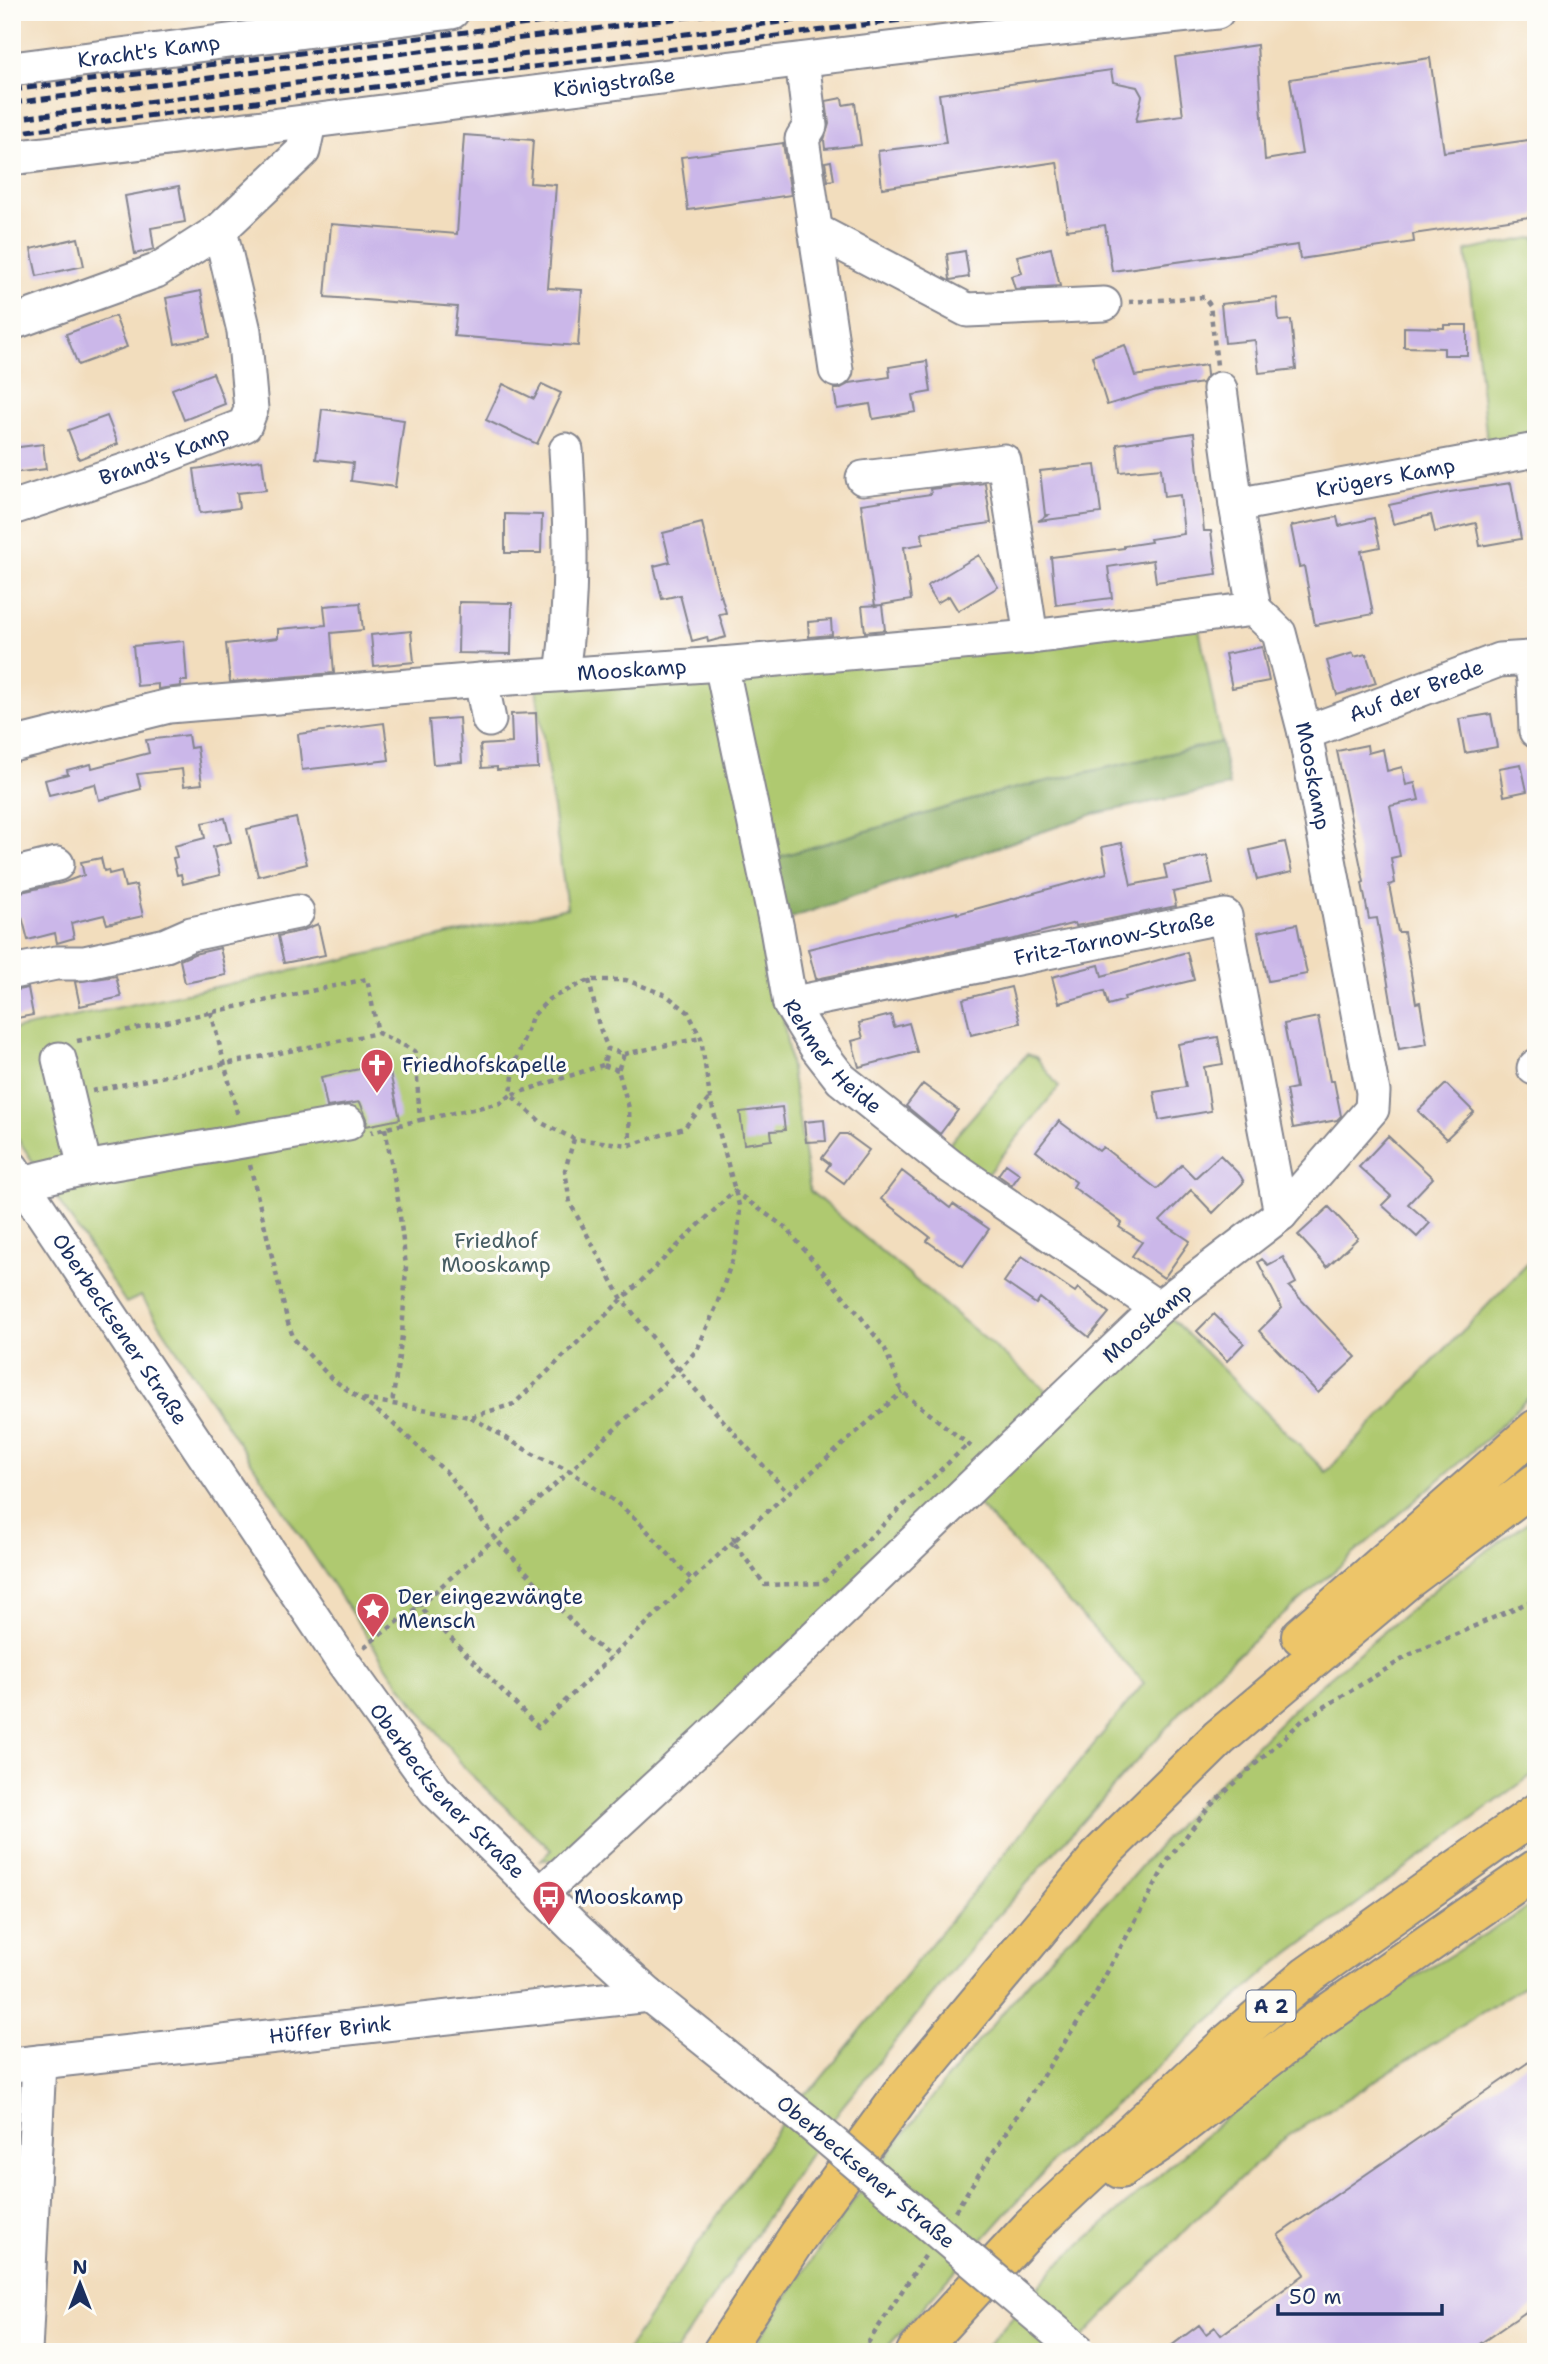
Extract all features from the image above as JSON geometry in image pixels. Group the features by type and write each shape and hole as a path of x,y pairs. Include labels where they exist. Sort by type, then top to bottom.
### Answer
{"highway":[{"path":"1219,1738 1300,1637 1532,1431"},
{"path":"722,2352 799,2236 901,2095 1103,1852 1219,1738 1407,1580 1536,1483"},
{"name":"A 2","path":"916,2352 1030,2228 1227,2044 1307,1976 1536,1813"},
{"path":"1030,2228 1163,2140 1314,2022 1532,1872"}],"street":[{"name":"Kracht's Kamp","path":"12,69 452,12"},
{"name":"Königstraße","path":"12,159 610,83 1217,12"},
{"path":"802,60 810,126 802,139 835,370"},
{"path":"12,323 156,271 220,230 303,151 309,123"},
{"name":"Brand's Kamp","path":"12,508 139,466 245,425 251,409 244,331 220,230"},
{"path":"814,230 967,310 1104,304"},
{"path":"1220,389 1254,608"},
{"path":"562,674 569,625 572,537 566,450"},
{"name":"Krügers Kamp","path":"1236,505 1536,450"},
{"path":"863,478 1004,461 1031,637"},
{"name":"Mooskamp","path":"12,746 169,706 481,680 721,664 1031,637 1254,608 1279,633 1305,733 1373,1092 1372,1109 1281,1214 1158,1308 697,1749 540,1892"},
{"name":"Auf der Brede","path":"1305,733 1499,660 1530,659 1534,680 1536,731"},
{"name":"Rehmer Heide","path":"721,664 790,1003 817,1048 841,1079 950,1166 1158,1308"},
{"path":"481,680 489,720"},
{"path":"12,875 57,864"},
{"path":"12,972 98,960 166,945 191,934 297,912"},
{"name":"Fritz-Tarnow-Straße","path":"790,1003 1225,916 1281,1214"},
{"path":"59,1059 85,1168"},
{"path":"17,1175 85,1168 348,1123"},
{"name":"Oberbecksener Straße","path":"17,1175 343,1662 435,1790 576,1929 649,1995 807,2121 1080,2352"},
{"name":"Hüffer Brink","path":"26,2063 649,1995"},
{"path":"21,2332 26,2063"}],"path":[{"path":"1104,304 1203,297 1210,305 1220,389"},
{"path":"59,1059 67,1043 367,979 378,1033"},
{"path":"589,980 599,1026 608,1049 603,1065"},
{"path":"343,1662 419,1606 678,1370 697,1350 709,1328 733,1258 740,1209 710,1098 701,1038 688,1012 666,995 626,980 589,980 549,999 532,1017 514,1066 511,1095"},
{"path":"211,1012 294,1339 331,1378 389,1420 448,1474 495,1538 586,1637 611,1657"},
{"path":"67,1097 378,1033 415,1051 420,1120"},
{"path":"608,1049 624,1054 701,1038"},
{"path":"624,1054 618,1070 629,1108 630,1145"},
{"path":"348,1123 351,1137 501,1104 511,1095 603,1065 618,1070"},
{"path":"511,1095 542,1123 574,1139 630,1145 684,1128 710,1098"},
{"path":"385,1128 406,1266 402,1336 392,1404"},
{"path":"574,1139 565,1170 570,1203 622,1299 678,1370 786,1492"},
{"path":"470,1417 514,1404 734,1191"},
{"path":"734,1191 786,1228 885,1349 902,1392 994,1465"},
{"path":"419,1606 538,1727 786,1492 902,1392"},
{"path":"363,1399 470,1417 533,1454 570,1471 617,1503 641,1524 693,1581"},
{"path":"734,1542 765,1585 822,1583 968,1444"},
{"path":"950,2218 1091,2000 1170,1857 1209,1808 1303,1720 1411,1654 1536,1599"},
{"path":"862,2352 928,2253"}],"green space":[{"path":"1536,237 1536,442 1488,450 1466,251"},
{"name":"Friedhof Mooskamp","path":"1198,623 1221,742 999,792 759,863 810,1191 1068,1409 1169,1316 1326,1472 1536,1255 1536,1390 1492,1434 1213,1676 992,1922 841,2108 676,2352 626,2352 801,2096 815,2086 1144,1683 972,1498 560,1860 541,1860 551,1850 468,1772 392,1674 141,1296 126,1303 12,1130 12,1030 337,961 567,908 536,687"},
{"path":"1221,742 1229,786 1094,814 768,926 759,863 999,792"},
{"path":"1027,1054 1036,1057 1059,1087 979,1184 939,1155"},
{"path":"1536,1516 1536,1772 1270,1968 1062,2151 883,2352 751,2352 858,2194 945,2081 1048,1959 1129,1880 1181,1821 1298,1704 1443,1582"},
{"path":"1536,1903 1536,1978 1285,2138 1190,2225 1069,2352 982,2352 1057,2265 1320,2035"}],"building":[{"path":"1257,45 1265,160 1302,154 1290,79 1430,58 1444,152 1536,139 1536,216 1413,234 1414,242 1300,259 1298,245 1112,271 1105,225 1067,230 1057,162 882,188 878,151 946,143 939,94 1111,70 1113,82 1137,87 1142,96 1136,121 1183,115 1175,57"},
{"path":"842,98 843,105 855,103 861,145 825,149 824,140 829,124 826,101"},
{"path":"464,135 533,140 530,183 556,185 548,288 582,290 578,346 454,336 457,307 325,297 331,224 457,234"},
{"path":"783,143 791,195 688,210 681,157"},
{"path":"831,161 834,180 828,181 825,162"},
{"path":"179,186 185,222 151,228 154,249 135,254 125,196"},
{"path":"78,238 84,266 37,276 31,249"},
{"path":"1051,248 1060,286 1015,289 1011,276 1022,273 1017,256"},
{"path":"965,251 969,277 950,280 947,254"},
{"path":"201,291 210,337 175,344 166,298"},
{"path":"1277,298 1279,321 1291,320 1296,369 1259,373 1255,340 1225,343 1221,304"},
{"path":"115,316 127,347 78,365 66,334"},
{"path":"1444,325 1467,325 1467,355 1444,355 1444,348 1404,347 1404,327 1444,328"},
{"path":"1125,345 1135,376 1206,365 1207,375 1202,383 1153,391 1107,405 1092,356"},
{"path":"927,361 931,392 913,395 916,412 873,419 870,404 837,409 834,389 850,383 890,377 889,367"},
{"path":"213,373 225,404 184,420 172,389"},
{"path":"503,384 534,399 542,384 561,393 537,444 486,420"},
{"path":"322,409 404,420 395,487 351,481 353,463 316,459"},
{"path":"107,416 118,444 79,459 68,430"},
{"path":"1194,433 1204,531 1211,531 1217,574 1156,582 1153,560 1108,567 1112,598 1056,605 1051,557 1124,548 1151,542 1150,539 1184,534 1180,495 1164,497 1161,468 1120,472 1117,444"},
{"path":"43,444 46,469 12,473 12,448"},
{"path":"262,460 266,490 237,493 239,508 200,513 194,469"},
{"path":"1095,465 1101,513 1038,521 1048,515 1045,515 1040,471"},
{"path":"985,483 991,523 922,533 923,544 904,547 911,600 875,606 861,504 931,494 930,489"},
{"path":"1511,483 1521,539 1480,546 1476,523 1435,532 1431,515 1393,524 1389,505"},
{"path":"505,514 542,515 541,553 505,553"},
{"path":"1337,517 1339,526 1374,518 1380,547 1361,551 1373,614 1315,625 1304,566 1299,567 1291,526"},
{"path":"702,523 726,613 719,614 726,637 708,642 707,637 692,641 680,595 662,599 654,566 670,562 663,533"},
{"path":"979,555 998,587 958,611 949,596 937,603 927,586"},
{"path":"459,602 512,603 511,654 458,653"},
{"path":"360,603 363,630 331,633 334,673 230,682 226,644 278,638 278,629 326,625 324,606"},
{"path":"882,605 885,630 865,632 862,606"},
{"path":"831,620 832,635 809,637 808,622"},
{"path":"411,631 414,662 374,666 371,635"},
{"path":"184,641 187,681 181,681 181,686 158,689 158,684 137,686 133,646"},
{"path":"1262,647 1269,681 1232,688 1225,654"},
{"path":"1353,653 1354,657 1366,654 1376,683 1337,695 1327,661"},
{"path":"536,713 538,768 482,768 480,745 512,743 511,714"},
{"path":"1491,714 1497,747 1465,753 1459,719"},
{"path":"459,718 462,762 433,764 429,720"},
{"path":"384,723 389,760 302,770 298,734"},
{"path":"188,735 190,748 197,747 202,784 184,786 182,769 137,774 141,789 99,800 95,784 49,795 45,780 68,774 67,770 91,764 92,768 149,753 146,740"},
{"path":"1367,745 1368,753 1383,749 1387,771 1402,767 1406,785 1415,783 1419,800 1390,806 1400,856 1391,858 1395,883 1389,885 1398,932 1404,932 1416,1003 1420,1002 1427,1044 1399,1049 1377,918 1369,919 1337,751"},
{"path":"1521,764 1527,791 1504,796 1499,768"},
{"path":"225,818 231,842 213,847 220,875 183,884 181,874 177,875 173,858 177,857 174,846 205,838 202,823"},
{"path":"296,818 307,864 258,876 247,829"},
{"path":"1285,842 1292,872 1257,880 1250,850"},
{"path":"1122,843 1131,885 1167,878 1164,865 1207,856 1213,884 1173,892 1176,906 1076,926 1075,923 1019,938 816,979 808,949 957,914 1107,873 1102,847"},
{"path":"101,858 104,871 108,870 109,874 121,871 125,887 136,885 143,916 107,924 104,915 71,923 74,938 57,943 55,933 28,940 22,917 12,919 12,894 62,883 84,875 81,862"},
{"path":"318,924 325,955 284,963 278,936"},
{"path":"1297,924 1307,974 1268,981 1258,932"},
{"path":"220,948 226,975 185,983 180,960"},
{"path":"1187,952 1194,980 1124,997 1125,1000 1108,1005 1104,991 1059,1003 1052,977 1099,965 1102,976"},
{"path":"116,976 121,997 80,1006 75,982"},
{"path":"1011,987 1020,1023 971,1035 963,999"},
{"path":"28,988 33,1015 12,1019 12,991"},
{"path":"891,1015 894,1027 909,1023 917,1052 859,1067 852,1041 863,1038 859,1023"},
{"path":"1318,1017 1330,1081 1334,1081 1341,1116 1337,1120 1293,1128 1286,1090 1296,1088 1284,1024"},
{"path":"1218,1037 1223,1064 1204,1067 1211,1111 1159,1120 1154,1092 1186,1087 1178,1044"},
{"name":"Friedhofskapelle","path":"388,1063 400,1119 366,1126 367,1119 360,1102 327,1107 321,1077"},
{"path":"923,1084 958,1110 940,1134 906,1106"},
{"path":"1446,1084 1474,1112 1446,1139 1418,1111"},
{"path":"782,1107 785,1130 771,1131 772,1140 744,1144 740,1112"},
{"path":"824,1120 826,1141 806,1142 804,1122"},
{"path":"1059,1121 1099,1151 1103,1147 1157,1189 1182,1165 1195,1178 1220,1155 1244,1182 1213,1213 1191,1190 1160,1221 1190,1241 1164,1278 1132,1256 1142,1242 1119,1227 1122,1223 1073,1187 1076,1182 1036,1151"},
{"path":"840,1134 847,1134 869,1150 844,1183 826,1170 830,1164 822,1158"},
{"path":"1388,1136 1433,1178 1408,1204 1430,1223 1417,1237 1382,1205 1391,1196 1359,1167"},
{"path":"1006,1164 1020,1174 1012,1185 998,1175"},
{"path":"902,1171 950,1208 953,1204 989,1229 963,1266 927,1241 930,1237 881,1199"},
{"path":"1329,1207 1358,1238 1327,1267 1298,1235"},
{"path":"1022,1256 1075,1292 1078,1288 1109,1313 1089,1337 1040,1298 1036,1304 1004,1282"},
{"path":"1283,1257 1296,1283 1289,1287 1356,1357 1318,1393 1259,1331 1282,1308 1258,1262 1262,1259 1268,1265"},
{"path":"1214,1314 1244,1343 1227,1361 1197,1331"},
{"path":"1536,2057 1536,2305 1468,2352 1163,2352 1199,2325 1206,2334 1215,2327 1221,2335 1305,2274 1278,2235"}],"railway":[{"path":"12,90 622,12"},
{"path":"12,103 727,12"},
{"path":"12,119 860,12"},
{"path":"12,133 965,12"}],"place":[{"name":"Friedhofskapelle","path":"377,1095"},
{"name":"Der eingezwängte Mensch","path":"373,1639"},
{"name":"Mooskamp","path":"549,1927"}]}
